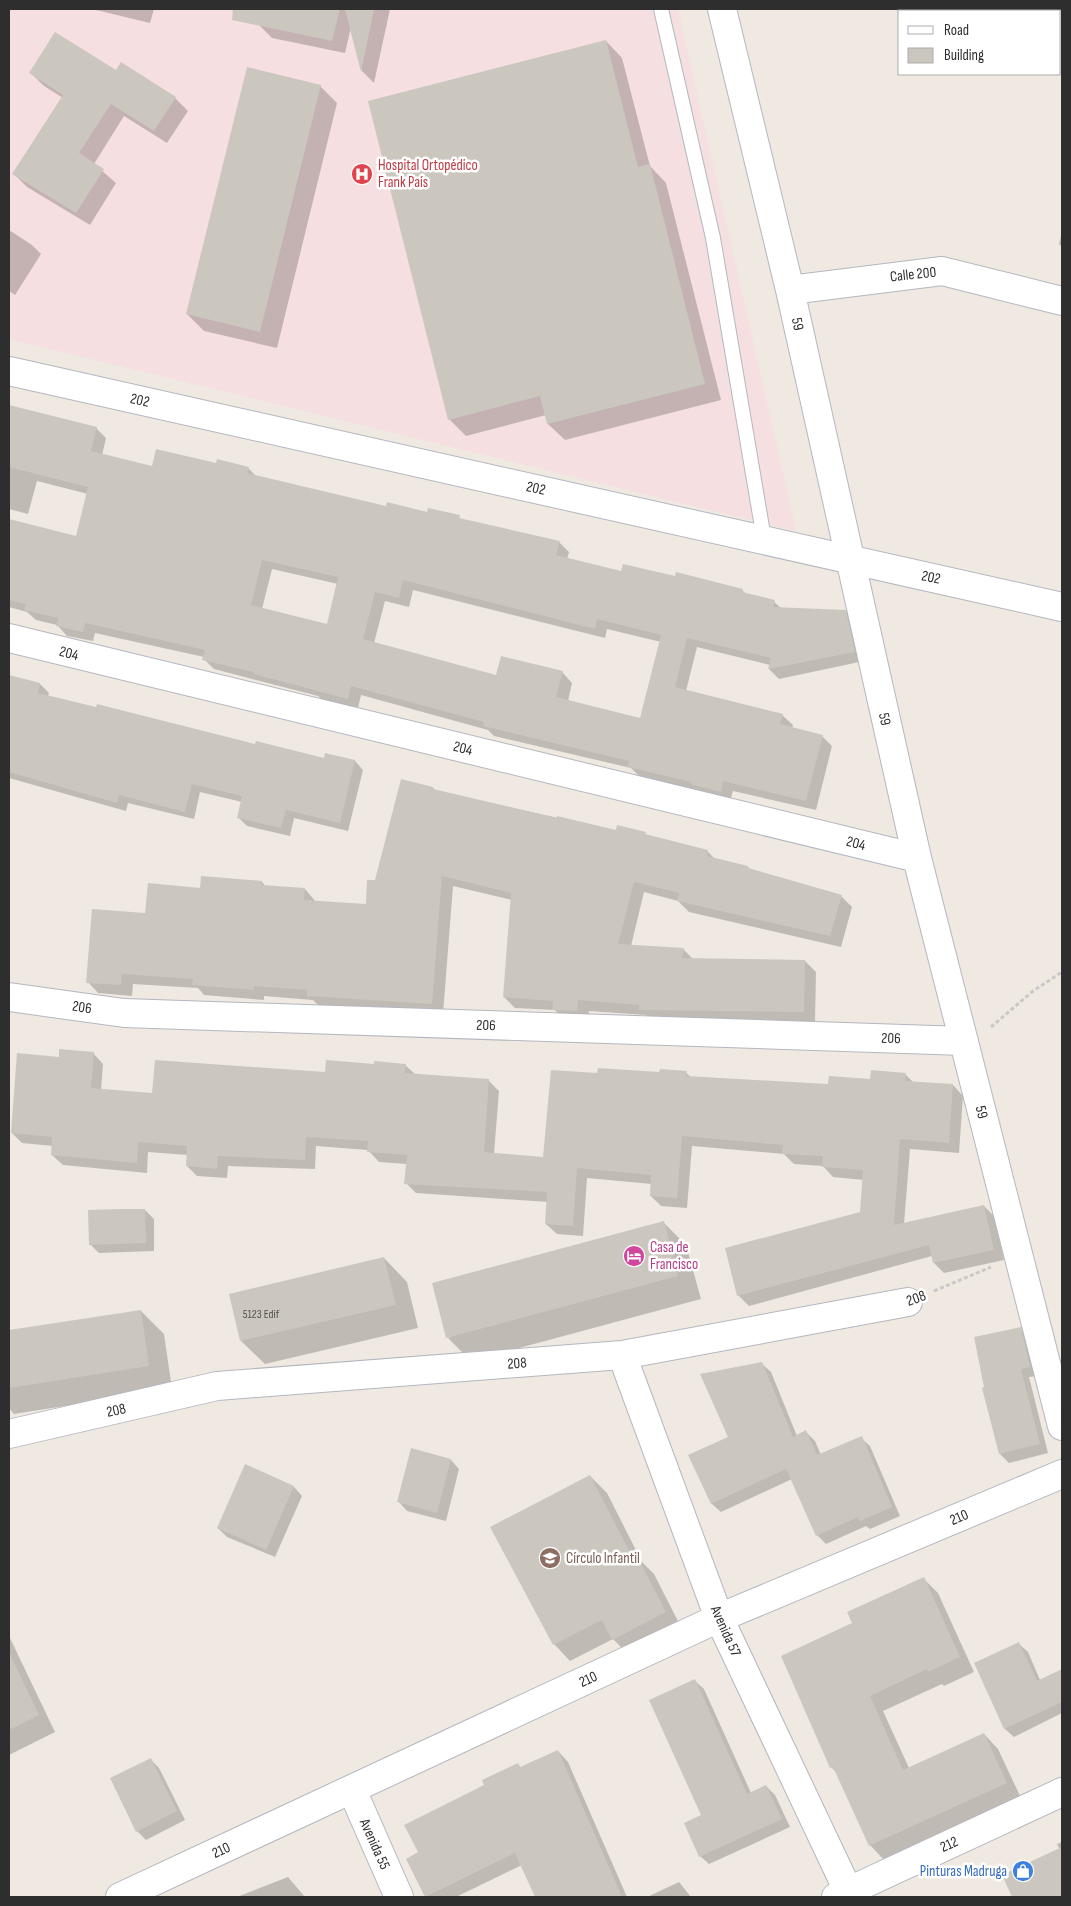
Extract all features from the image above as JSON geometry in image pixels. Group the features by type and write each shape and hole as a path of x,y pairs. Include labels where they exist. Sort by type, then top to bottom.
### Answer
{"street":[{"name":"59","path":"722,9 790,290 848,558 917,858 1062,1426"},
{"name":"Calle 200","path":"790,290 942,271 1062,301"},
{"name":"202","path":"9,371 1062,607"},
{"name":"204","path":"9,638 917,858"},
{"name":"206","path":"9,997 124,1013 964,1041"},
{"name":"208","path":"9,1434 217,1386 622,1355 908,1302"},
{"name":"Avenida 57","path":"622,1355 719,1618 845,1895"},
{"name":"210","path":"120,1897 719,1618 1062,1474"},
{"name":"Avenida 55","path":"352,1790 399,1897"},
{"name":"212","path":"845,1895 1062,1792"}],"lane":[{"path":"661,9 713,238 764,539"}],"path":[{"path":"964,1041 982,1034 1033,991 1062,972"},
{"name":"208","path":"908,1302 1017,1255"}],"shaded area":[{"name":"Hospital Ortopédico Frank País","path":"9,9 678,9 796,531 9,339"}],"building":[{"path":"233,9 340,9 332,41 232,20"},
{"path":"345,9 374,9 361,72"},
{"path":"55,32 116,70 121,62 176,97 154,131 111,104 79,153 104,169 76,213 12,174 63,95 29,73"},
{"path":"606,40 638,167 650,164 705,384 547,424 540,396 448,420 368,101"},
{"path":"247,67 321,85 260,332 186,314"},
{"path":"9,405 97,427 91,451 152,466 156,449 216,463 217,459 249,467 247,473 386,506 387,502 427,512 428,508 460,515 459,518 560,541 556,555 621,571 623,564 675,576 676,572 743,589 742,592 775,600 773,607 846,610 855,652 768,669 771,658 687,638 675,687 783,714 780,724 823,735 806,801 723,781 721,792 690,784 691,782 628,767 629,761 483,726 484,722 351,686 348,699 254,674 254,672 202,660 205,650 85,623 83,632 56,626 58,618 24,610 26,604 9,600 9,519 76,536 88,487 9,467","holes":["262,560 338,577 327,624 251,605","403,580 595,629 597,619 661,635 640,718 556,697 563,671 501,656 496,675 363,639 375,592 399,598"]},
{"path":"9,675 40,683 38,693 96,707 97,704 255,744 256,741 324,758 325,753 355,760 340,823 286,810 281,828 237,818 242,796 192,784 185,812 119,795 117,803 9,772"},
{"path":"401,779 433,787 433,789 557,818 557,816 616,830 617,825 646,832 645,834 708,850 707,856 748,866 748,868 842,895 830,936 677,901 679,893 634,882 618,944 684,948 682,958 805,960 804,1012 639,1010 639,1005 578,1000 577,1011 552,1010 553,1001 503,997 511,893 442,876 432,1004 307,996 307,990 254,986 254,990 192,985 193,979 122,974 121,985 86,983 92,909 145,913 148,883 200,888 201,876 262,881 262,885 305,888 304,900 366,904 367,880 375,880"},
{"path":"59,1049 94,1052 91,1088 152,1093 155,1060 325,1072 326,1060 374,1064 374,1061 406,1064 405,1073 489,1079 484,1152 543,1157 551,1070 597,1073 598,1068 659,1072 660,1069 687,1071 686,1076 828,1084 829,1076 870,1079 871,1070 906,1073 905,1081 953,1084 949,1143 900,1139 894,1225 984,1205 994,1250 933,1263 929,1245 737,1296 725,1248 860,1212 863,1170 822,1167 823,1156 782,1154 783,1145 682,1136 677,1198 650,1196 651,1175 577,1168 573,1226 545,1224 547,1192 404,1184 407,1155 367,1152 368,1141 306,1137 305,1160 218,1156 217,1169 186,1166 187,1146 138,1142 137,1163 51,1155 52,1137 11,1133 17,1053 59,1057"},
{"path":"145,1209 146,1243 89,1245 88,1210"},
{"path":"664,1221 678,1276 446,1338 432,1283"},
{"path":"384,1257 396,1305 240,1341 229,1294"},
{"path":"141,1310 149,1366 9,1388 9,1330"},
{"path":"1021,1327 1030,1367 1021,1369 1040,1444 999,1454 982,1388 984,1387 974,1337"},
{"path":"762,1362 793,1437 806,1430 817,1455 862,1436 892,1507 860,1521 858,1517 816,1536 786,1469 711,1504 688,1455 728,1437 700,1374"},
{"path":"411,1448 451,1459 437,1513 397,1502"},
{"path":"245,1464 294,1486 266,1550 217,1528"},
{"name":"Círculo Infantil","path":"590,1475 633,1558 637,1556 666,1612 612,1640 602,1620 553,1645 490,1527"},
{"path":"924,1577 960,1657 928,1672 927,1669 870,1696 903,1770 984,1733 1007,1783 869,1846 833,1767 830,1768 781,1656 852,1623 847,1612"},
{"path":"1019,1642 1037,1681 1062,1669 1062,1702 1004,1729 974,1663"},
{"path":"9,1652 39,1715 9,1730"},
{"path":"695,1679 747,1794 766,1785 782,1819 699,1857 684,1823 701,1815 649,1700"},
{"path":"558,1750 622,1897 535,1897 515,1853 425,1897 406,1859 418,1852 404,1825 484,1785 482,1780 518,1763 520,1767"},
{"path":"151,1758 177,1811 136,1832 110,1778"},
{"path":"1062,1847 1062,1897 1012,1897 1002,1875"}],"place":[{"name":"Hospital Ortopédico Frank País","path":"362,174"},
{"name":"Casa de Francisco","path":"634,1256"},
{"name":"Círculo Infantil","path":"550,1558"},
{"name":"Pinturas Madruga","path":"1023,1871"}]}
